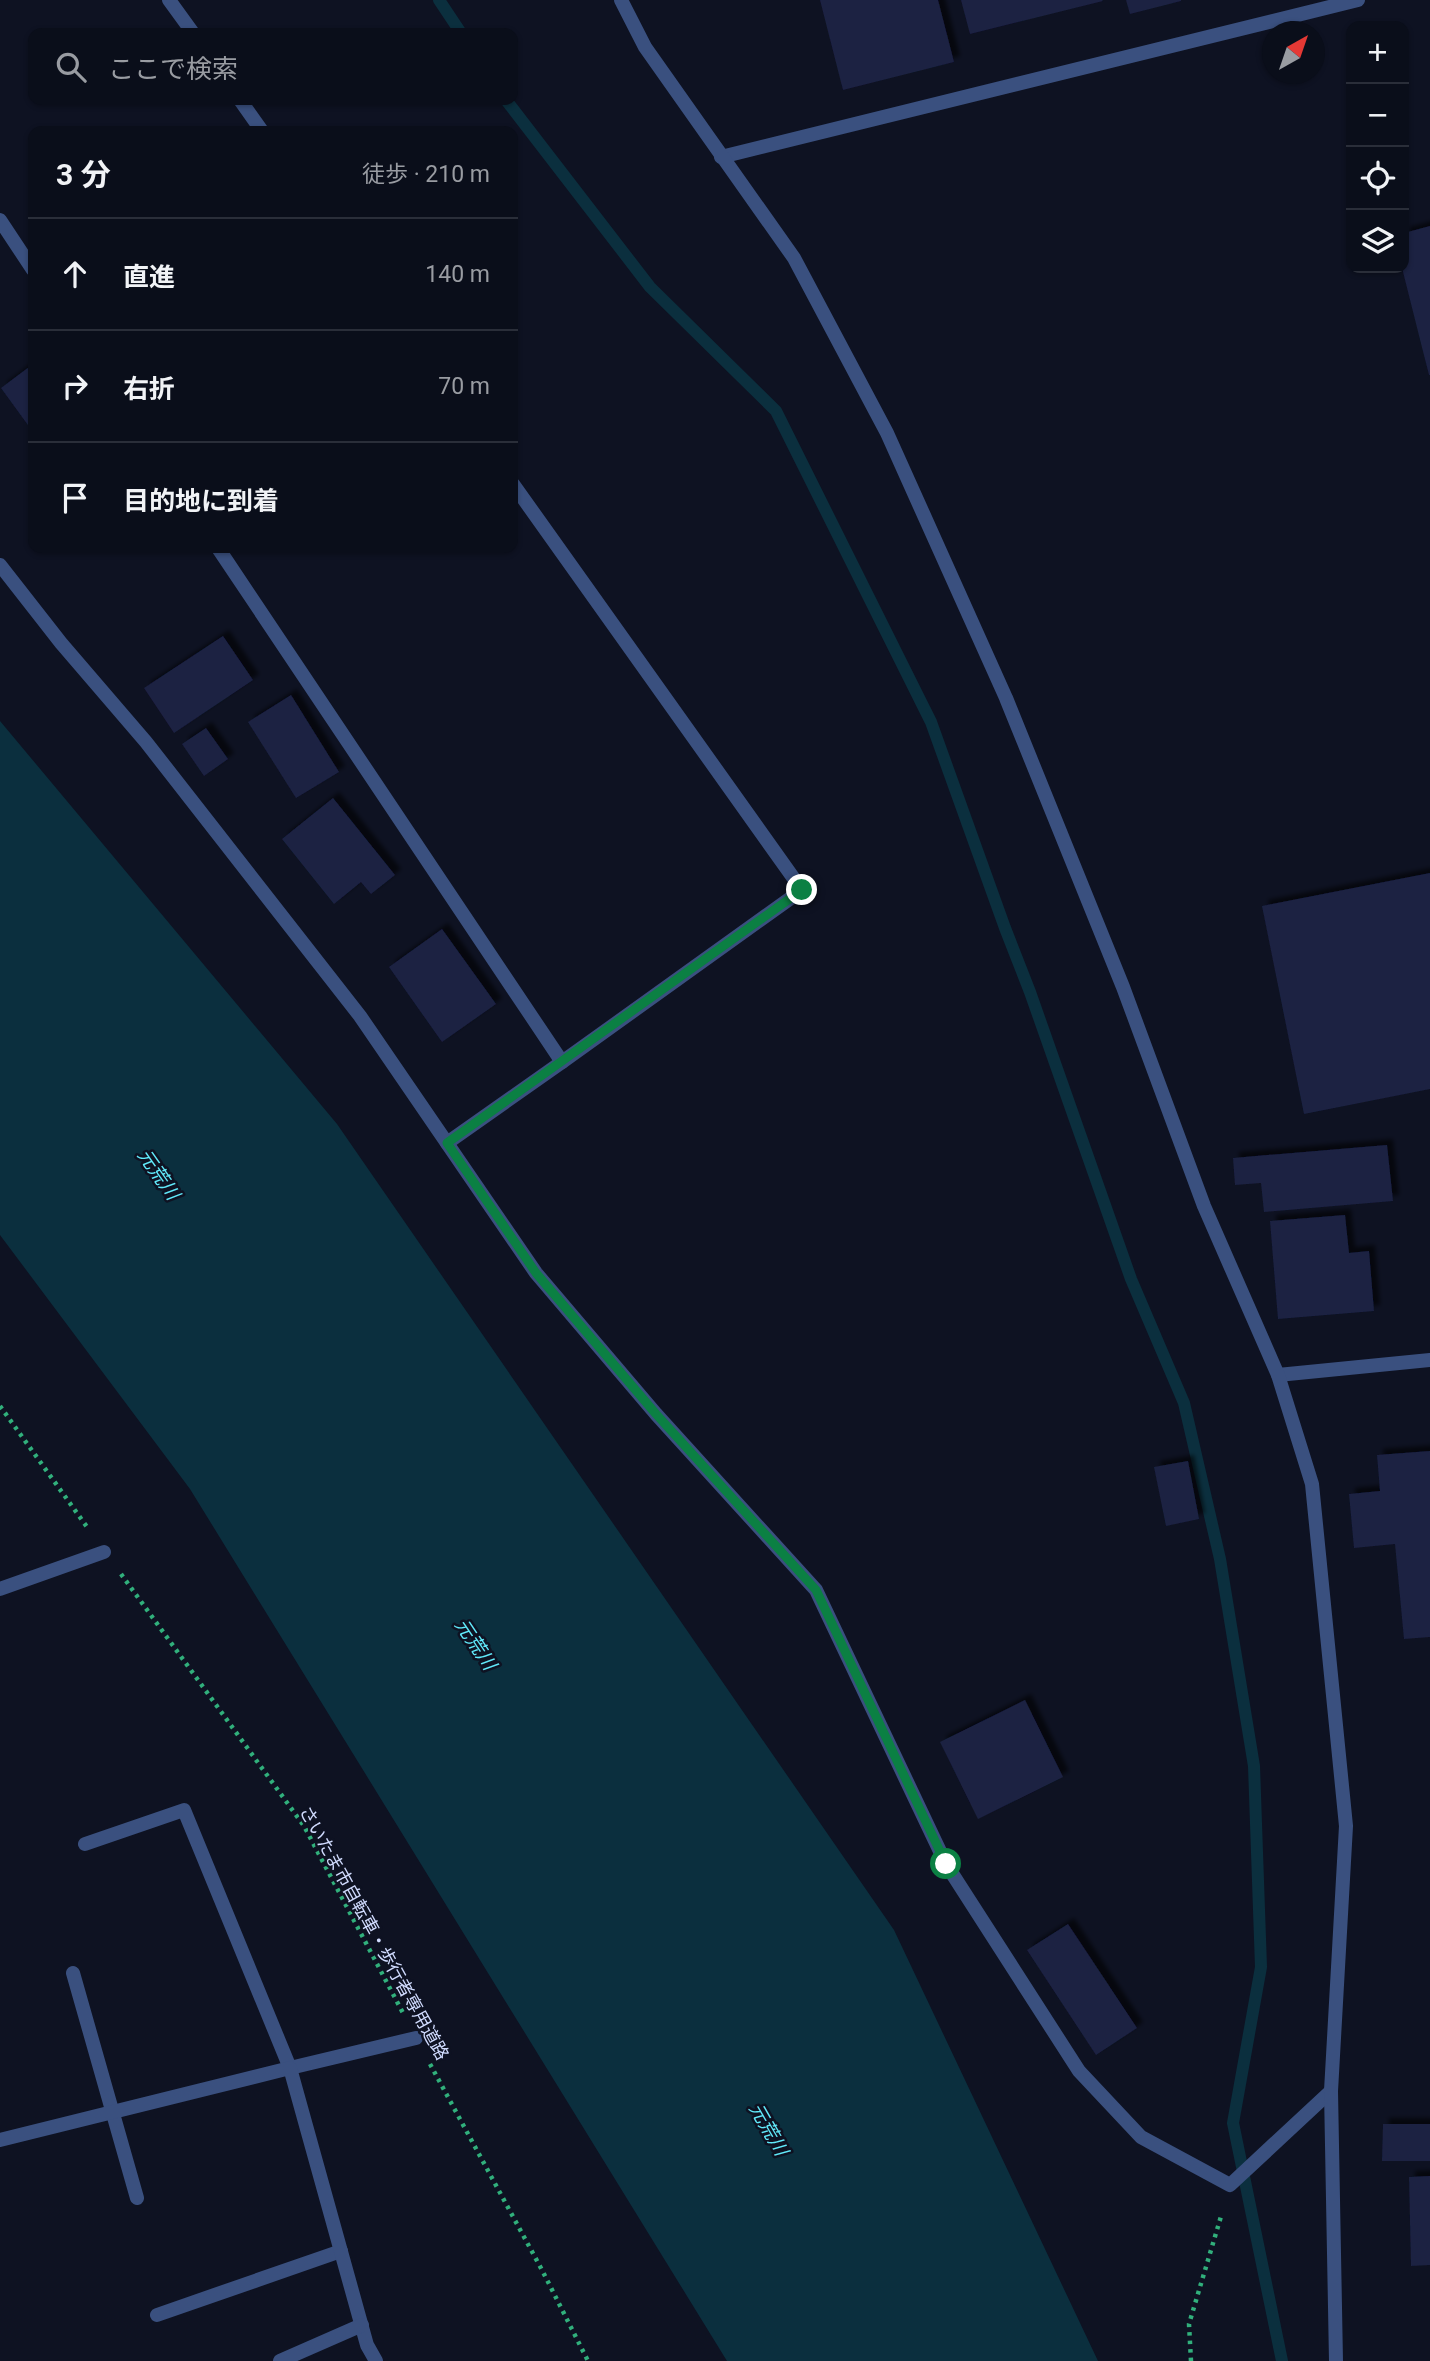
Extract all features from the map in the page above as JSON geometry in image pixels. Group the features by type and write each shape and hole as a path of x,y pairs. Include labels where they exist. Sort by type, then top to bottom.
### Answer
{"street":[{"path":"169,0 189,28"},
{"path":"621,0 645,47 794,258 887,433 1006,698 1123,987 1204,1206 1278,1376 1312,1485 1346,1826 1331,2091 1336,2361"},
{"path":"721,157 1306,6 1358,0"},
{"path":"244,105 258,126"},
{"path":"0,220 28,262"},
{"path":"447,1143 802,890 518,491"},
{"path":"221,553 562,1062"},
{"path":"0,565 61,643 146,742 343,994 536,1273 656,1414 816,1590 946,1864 1079,2071 1140,2137 1230,2185 1331,2091"},
{"path":"1278,1376 1430,1360"},
{"path":"0,1589 104,1552"},
{"path":"85,1844 184,1810 290,2068 367,2345 376,2361"},
{"path":"73,1973 136,2198"},
{"path":"0,2140 416,2038"},
{"path":"157,2315 341,2251"},
{"path":"280,2361 362,2325"}],"path":[{"name":"さいたま市自転車・歩行者専用道路","path":"0,1406 304,1826 588,2361"},
{"path":"1191,2361 1189,2324 1230,2185"}],"water":[{"name":"元荒川","path":"0,721 337,1124 894,1930 1098,2361 727,2361 190,1489 0,1235"}],"building":[{"path":"820,0 938,0 954,62 843,90"},
{"path":"961,0 1102,0 1103,1 970,34"},
{"path":"1126,0 1181,0 1181,1 1130,14"},
{"path":"1430,226 1430,375 1403,273 1409,273 1409,232"},
{"path":"28,368 28,425 1,388"},
{"path":"223,636 253,680 174,733 144,688"},
{"path":"291,695 339,772 296,798 248,722"},
{"path":"206,728 228,759 204,776 182,744"},
{"path":"333,798 395,875 371,894 361,882 334,904 282,839"},
{"path":"1430,873 1430,1089 1304,1114 1262,906"},
{"path":"442,929 496,1004 442,1042 389,967"},
{"path":"1387,1145 1393,1201 1264,1212 1261,1183 1235,1185 1233,1158"},
{"path":"1345,1215 1349,1253 1369,1251 1374,1311 1278,1319 1270,1221"},
{"path":"1430,1451 1430,1637 1404,1639 1395,1544 1354,1548 1349,1494 1380,1491 1377,1455"},
{"path":"1188,1461 1199,1519 1166,1526 1154,1467"},
{"path":"1025,1700 1063,1777 978,1819 940,1742"},
{"path":"1068,1924 1137,2028 1096,2055 1027,1950"},
{"path":"1383,2124 1430,2124 1430,2161 1382,2161"},
{"path":"1430,2176 1430,2265 1411,2266 1409,2177"}],"waterway":[{"path":"439,0 458,28"},
{"path":"510,105 650,287 776,411 931,722 1131,1279 1184,1403 1220,1559 1254,1766 1261,1967 1233,2123 1282,2361"}],"route":[{"path":"802,890 447,1143 536,1273 656,1414 816,1590 946,1864"}]}
